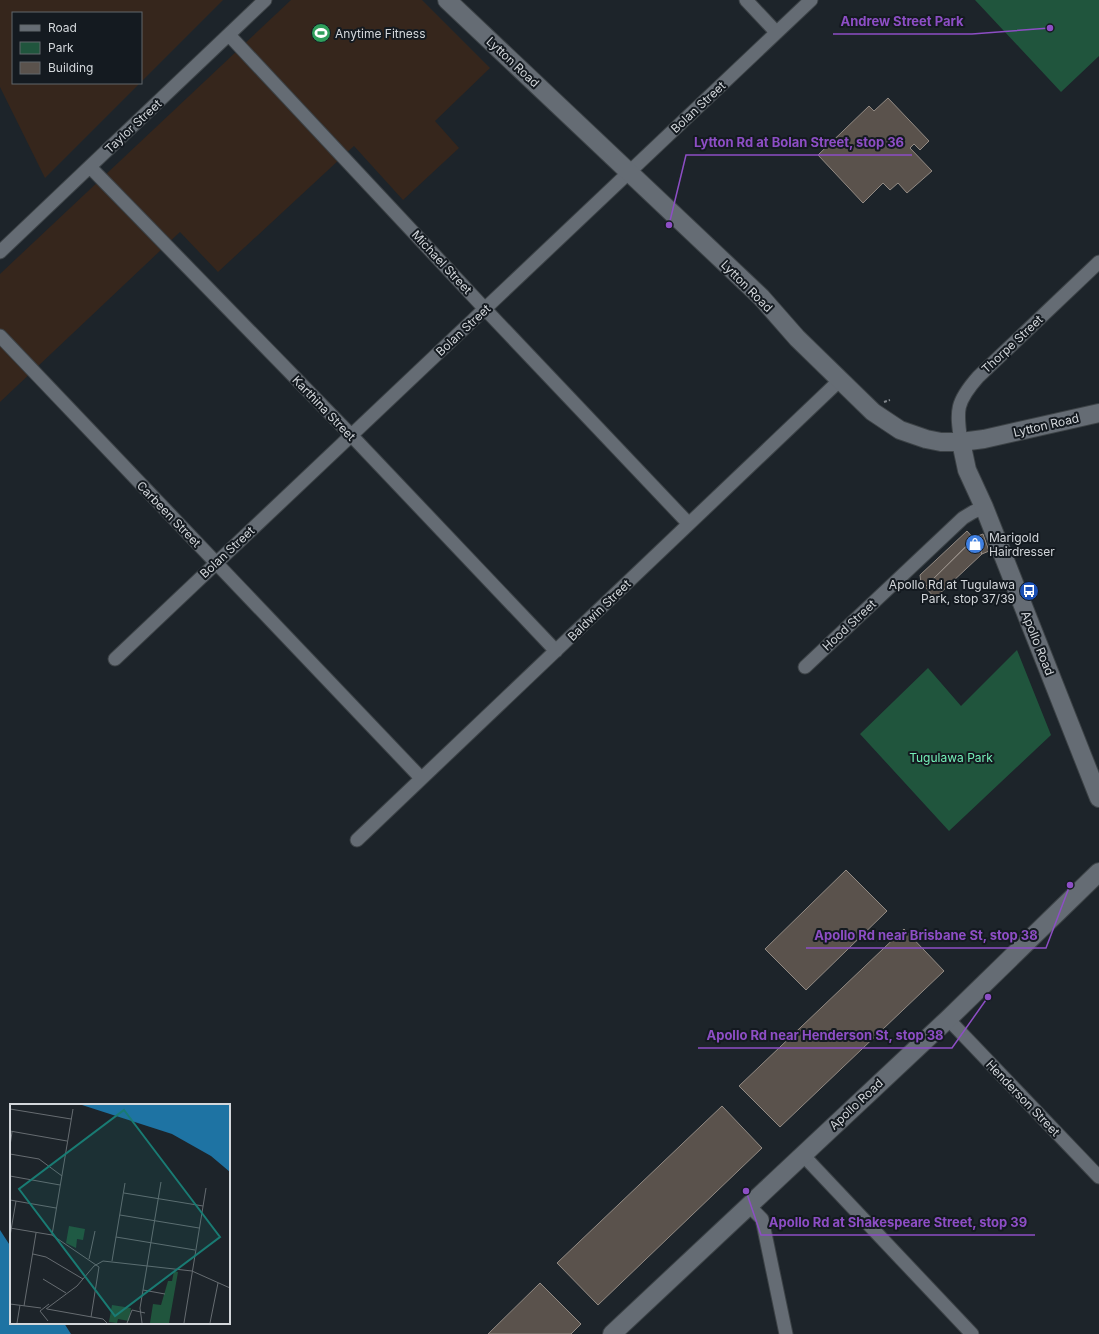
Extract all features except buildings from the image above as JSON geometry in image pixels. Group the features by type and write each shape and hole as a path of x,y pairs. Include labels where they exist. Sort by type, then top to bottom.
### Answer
{"street":[{"name":"Taylor Street","path":"0,252 265,0"},
{"name":"Lytton Road","path":"448,0 761,297 797,338 873,412 900,430 926,439 941,442 961,442 984,439 1099,413"},
{"path":"746,0 776,32"},
{"name":"Bolan Street","path":"115,658 811,0"},
{"name":"Michael Street","path":"229,35 485,309 688,523"},
{"name":"Karthina Street","path":"90,167 351,435 556,652"},
{"name":"Thorpe Street","path":"961,442 957,419 959,405 966,391 978,377 1099,262"},
{"name":"Carbeen Street","path":"0,336 421,778"},
{"name":"Baldwin Street","path":"357,840 556,652 688,523 840,380"},
{"name":"Apollo Road","path":"961,442 967,470 984,507 1099,798"},
{"name":"Hood Street","path":"805,667 963,518 984,507"},
{"name":"Apollo Road","path":"612,1334 802,1154 948,1019 1099,872"},
{"name":"Henderson Street","path":"948,1019 1099,1177"},
{"path":"802,1154 972,1334"},
{"path":"748,1205 762,1219 786,1334"}],"shaded area":[{"path":"0,0 223,0 142,81 142,12 12,12 12,84 139,84 45,178 0,87"},
{"path":"291,0 422,0 490,68 435,121 459,148 403,200 354,146 218,272 180,232 0,402 0,274"}],"green space":[{"path":"975,0 1099,0 1099,56 1061,92"},
{"name":"Tugulawa Park","path":"1017,650 1051,735 949,831 860,734 928,668 961,706"}],"water":[{"path":"0,1230 10,1245 10,1324 65,1324 71,1334 0,1334"}],"place":[{"name":"Andrew Street Park","path":"1050,28"},
{"name":"Anytime Fitness","path":"321,33"},
{"name":"Lytton Rd at Bolan Street, stop 36","path":"669,225"},
{"name":"Marigold Hairdresser","path":"975,544"},
{"name":"Apollo Rd at Tugulawa Park, stop 37/39","path":"1029,591"},
{"name":"Apollo Rd near Brisbane St, stop 38","path":"1070,885"},
{"name":"Apollo Rd near Henderson St, stop 38","path":"988,997"},
{"name":"Apollo Rd at Shakespeare Street, stop 39","path":"746,1191"}]}
